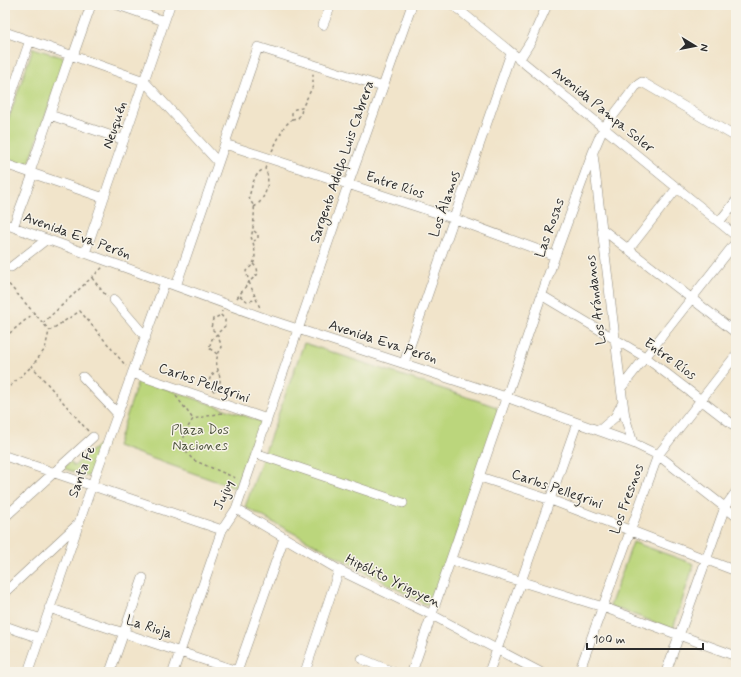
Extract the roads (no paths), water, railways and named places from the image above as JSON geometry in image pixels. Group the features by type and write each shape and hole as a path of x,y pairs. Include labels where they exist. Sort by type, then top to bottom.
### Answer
{"street":[{"path":"9,226 32,173 50,115 91,5"},
{"path":"118,5 164,21"},
{"name":"Neuquén","path":"85,253 170,5"},
{"path":"323,25 331,5"},
{"name":"Sargento Adolfo Luis Cabrera","path":"299,329 348,184 412,5"},
{"name":"Avenida Pampa Soler","path":"453,5 736,236"},
{"path":"519,60 531,41 547,5"},
{"path":"5,32 144,81 218,162"},
{"path":"5,113 7,100 30,40"},
{"path":"176,286 258,47 382,87"},
{"name":"Los Álamos","path":"404,363 455,219 511,53"},
{"name":"Las Rosas","path":"412,672 480,478 541,295 603,128 636,86 642,82 736,137"},
{"path":"50,115 124,140"},
{"name":"Entre Ríos","path":"225,144 455,219 555,256"},
{"name":"Los Arándanos","path":"593,152 621,388 633,443"},
{"path":"5,164 104,198"},
{"path":"629,249 677,188"},
{"path":"719,222 736,201"},
{"name":"Avenida Eva Perón","path":"9,226 267,319 506,397 633,443 658,455 736,516"},
{"path":"602,229 736,333"},
{"path":"11,267 47,239"},
{"path":"621,388 736,242"},
{"name":"Santa Fe","path":"28,672 92,485 165,282"},
{"name":"Entre Ríos","path":"541,295 615,337 645,357 736,427"},
{"path":"114,300 146,337"},
{"name":"Jujuy","path":"173,672 222,530 236,509 299,329"},
{"name":"Los Fresnos","path":"579,672 658,455 736,355"},
{"name":"Carlos Pellegrini","path":"132,373 267,419"},
{"path":"83,378 118,414"},
{"path":"598,431 615,417 623,402"},
{"path":"489,672 577,423"},
{"path":"5,517 93,437"},
{"path":"255,453 403,503"},
{"path":"5,456 222,530"},
{"name":"Carlos Pellegrini","path":"480,478 551,500 736,571"},
{"path":"666,672 725,507 736,492"},
{"name":"Hipólito Yrigoyen","path":"236,509 339,570 432,615 540,672"},
{"path":"5,592 79,523"},
{"path":"238,672 284,538"},
{"path":"451,560 603,607 736,656"},
{"path":"305,672 339,570"},
{"path":"110,672 143,578"},
{"name":"La Rioja","path":"49,608 238,672"},
{"path":"5,626 39,638"},
{"path":"362,659 394,672"}],"park label":[{"name":"Plaza Dos Naciones","path":"200,438"}]}
